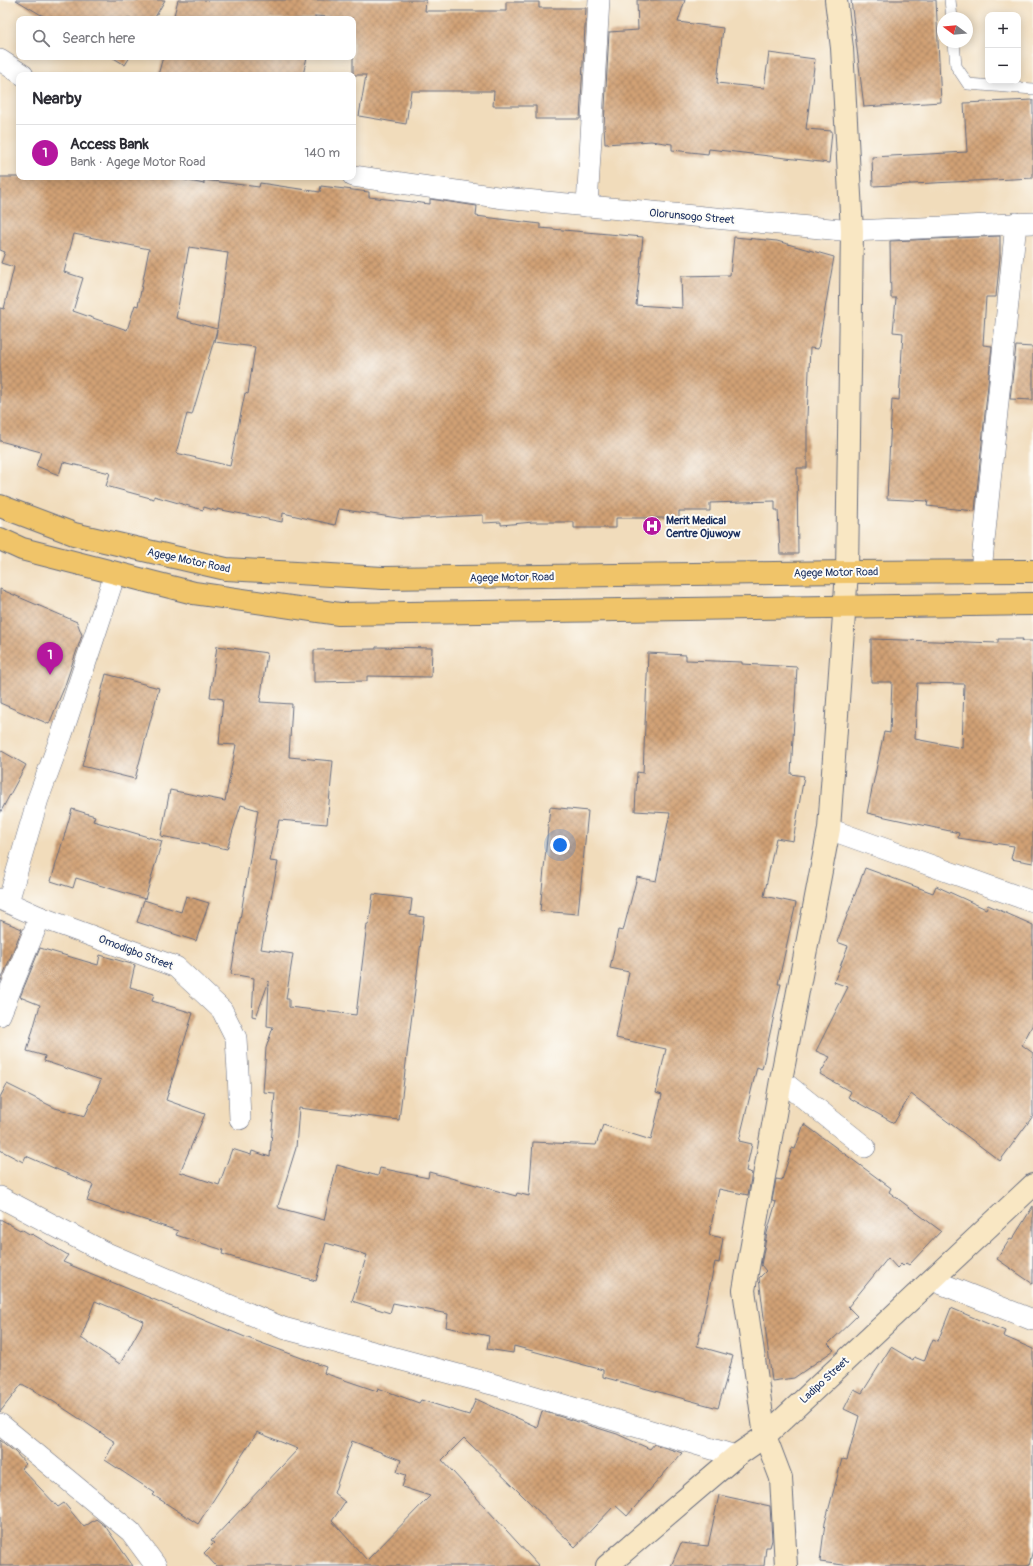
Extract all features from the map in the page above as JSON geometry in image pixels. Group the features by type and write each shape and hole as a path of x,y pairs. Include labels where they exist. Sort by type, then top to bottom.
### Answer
{"highway":[{"name":"Agege Motor Road","path":"0,506 74,534 226,570 383,578 1033,571"},
{"path":"0,539 22,549 194,593 339,614 1033,604"}],"street":[{"path":"587,206 594,0"},
{"path":"786,1566 782,1478 764,1436 744,1290 781,1080 829,829 845,606 847,572 852,231 842,48 836,0"},
{"path":"0,60 19,72"},
{"name":"Olorunsogo Street","path":"356,176 504,198 852,231 1025,223"},
{"path":"981,571 1025,223"},
{"path":"4,901 38,799 62,734 115,574"},
{"path":"829,829 1033,902"},
{"name":"Omodigbo Street","path":"4,901 40,917 176,967 222,1010 236,1038 240,1119"},
{"path":"0,1016 40,917"},
{"path":"781,1080 865,1147"},
{"name":"Ladipo Street","path":"607,1566 736,1456 764,1436 1033,1185"},
{"path":"0,1198 104,1252 283,1328 492,1384 736,1456"},
{"path":"932,1280 1033,1320"},
{"path":"0,1424 131,1532 156,1566"}],"lane":[{"path":"950,0 951,12"},
{"path":"954,48 956,66 968,84 1033,89"}],"building":[{"path":"16,0 165,0 156,16 43,16"},
{"path":"178,0 426,0 425,11 506,11 506,2 539,2 539,8 586,8 580,119 536,119 536,106 493,106 494,91 411,91 406,124 359,116 366,75 356,75 356,72 353,72 353,60 356,60 356,16 174,16"},
{"path":"637,0 685,0 678,22 723,28 717,83 764,88 769,53 815,59 806,129 832,131 829,163 709,149 708,154 672,150 672,144 651,141 605,144 604,126 609,32 638,30"},
{"path":"851,0 936,0 937,48 938,48 941,102 864,107"},
{"path":"117,60 128,60 125,65"},
{"path":"162,60 306,60 304,72 159,72"},
{"path":"1033,100 1033,178 873,186 872,157 967,152 964,103"},
{"path":"0,177 16,177 16,180 185,180 204,184 204,180 259,187 260,183 320,192 321,186 369,192 369,197 430,204 430,199 477,206 476,216 540,224 540,228 643,237 636,305 682,308 681,276 730,275 734,237 777,241 834,257 818,349 810,348 807,417 807,468 797,468 798,554 780,554 778,510 775,510 775,501 710,503 710,511 679,511 679,518 616,518 616,528 574,528 574,522 533,522 501,525 501,522 483,523 483,515 404,519 339,509 335,525 283,513 282,522 217,509 217,511 204,507 203,510 154,496 154,499 106,486 110,473 63,462 59,475 36,466 41,452 0,441 0,308 4,309 14,267 1,263 5,252 0,250","holes":["74,234 149,249 138,306 135,305 127,330 73,311 83,278 64,272","189,247 228,253 217,329 176,318","217,330 215,342 255,347 248,394 245,393 230,466 176,453 187,414 192,415"]},
{"path":"1000,236 1000,257 996,297 986,297 983,345 992,346 975,511 927,506 928,501 887,499 892,399 899,400 903,333 893,332 896,298 891,298 890,241"},
{"path":"1016,346 1033,347 1033,400 1010,399"},
{"path":"0,589 77,622 82,635 64,688 49,724 0,703"},
{"path":"871,639 998,643 998,639 1023,639 1022,641 1033,641 1033,863 1011,859 1014,846 958,838 959,833 867,813 884,732 890,733 892,682 871,682","holes":["917,683 964,684 962,748 915,739"]},
{"path":"217,646 267,653 260,702 292,704 289,757 333,761 327,824 279,820 270,861 278,862 261,949 293,954 286,999 289,999 289,1007 356,1015 367,924 369,924 373,894 412,899 410,915 424,917 399,1120 299,1108 296,1148 278,1206 279,1208 324,1220 337,1165 378,1176 380,1168 428,1178 429,1172 516,1196 517,1193 529,1196 533,1142 596,1145 603,1125 651,1140 662,1095 656,1093 666,1049 616,1038 629,972 610,968 618,930 623,931 637,877 656,881 670,813 635,811 637,772 643,773 648,653 686,655 686,660 742,662 742,664 797,667 791,774 804,776 793,841 776,838 764,896 796,903 778,984 781,984 762,1069 757,1067 739,1141 752,1144 746,1171 752,1173 748,1195 719,1189 709,1235 723,1238 719,1263 715,1262 697,1346 733,1356 718,1408 603,1377 603,1370 514,1346 513,1353 487,1349 489,1336 446,1327 448,1314 393,1303 390,1313 352,1301 367,1255 326,1243 316,1281 269,1268 222,1254 223,1250 176,1235 178,1231 87,1201 93,1185 26,1156 23,1162 0,1150 0,1097 7,1084 55,1108 85,1116 101,1080 44,1061 45,1056 27,1051 40,1005 20,997 40,948 98,965 100,955 135,965 130,987 154,994 152,1001 193,1013 166,1100 205,1114 180,1172 219,1185 232,1149 251,1155 252,1151 270,1157 275,1093 263,1092 266,1048 273,1027 267,1026 269,981 256,1017 252,1016 254,978 231,974 258,810 241,805 227,849 161,836 170,790 225,801 236,745 219,744 223,699 210,697"},
{"path":"376,647 432,648 431,677 367,676 367,681 314,682 314,650 376,649"},
{"path":"106,674 159,688 135,779 82,766"},
{"path":"0,750 26,765 0,813"},
{"path":"550,807 588,811 578,914 540,911"},
{"path":"72,809 95,816 93,821 162,841 145,899 76,878 73,888 51,881"},
{"path":"865,868 933,893 936,886 986,909 988,905 1033,925 1033,1024 1022,1045 1033,1053 1033,1116 1000,1161 911,1094 894,1123 848,1097 851,1092 820,1074 830,1057 816,1051 848,987 834,982 848,946 837,942"},
{"path":"186,896 209,903 196,941 137,922 144,900 181,912"},
{"path":"0,920 22,929 0,983"},
{"path":"804,1124 891,1188 889,1192 941,1231 909,1265 906,1263 903,1266 901,1264 897,1268 888,1258 848,1307 857,1316 828,1344 834,1350 794,1378 772,1381 759,1278 766,1271 761,1265 767,1233 776,1202 772,1201 776,1179 782,1180 792,1148 795,1149"},
{"path":"1033,1206 1033,1284 997,1259 1010,1239 1012,1240"},
{"path":"0,1219 20,1230 21,1229 31,1235 32,1234 68,1255 63,1262 245,1337 326,1367 324,1373 377,1391 378,1388 419,1403 421,1400 469,1415 476,1399 537,1427 542,1411 617,1434 650,1449 654,1444 682,1453 627,1516 615,1505 575,1547 464,1438 442,1460 539,1566 216,1566 204,1553 214,1543 211,1541 298,1449 257,1432 198,1524 153,1495 155,1493 105,1460 115,1442 51,1400 22,1384 0,1412","holes":["95,1301 144,1321 120,1364 81,1338","352,1441 401,1460 397,1472 406,1475 402,1487 430,1496 367,1560 332,1521 345,1502 334,1493"]},
{"path":"951,1308 1005,1331 1003,1336 1033,1349 1033,1549 1029,1566 851,1566 820,1562 825,1523 842,1459 847,1460 859,1416 844,1409 854,1389 862,1393 891,1347 913,1360 914,1357 924,1361 933,1339 938,1341"},
{"path":"0,1440 15,1452 26,1464 21,1468 58,1507 64,1503 84,1527 96,1519 105,1526 133,1566 0,1566"},
{"path":"719,1495 770,1506 772,1540 770,1547 766,1547 764,1566 671,1566 681,1543 708,1546"}],"place":[{"name":"Merit Medical Centre Ojuwoyw","path":"652,526"},
{"name":"Access Bank","path":"50,675"}]}
